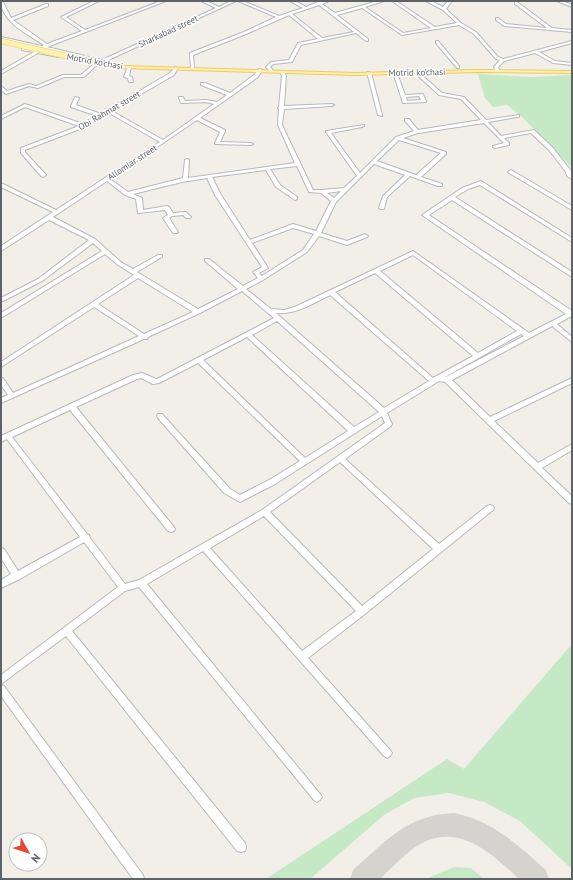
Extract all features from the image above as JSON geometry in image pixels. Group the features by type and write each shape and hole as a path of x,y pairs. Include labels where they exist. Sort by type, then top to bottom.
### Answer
{"main road":[{"name":"Motrid ko'chasi","path":"1,41 40,48 99,63 129,67 334,71 458,67 572,72"},
{"name":"Motrid ko'chasi","path":"261,70 282,72 395,73 572,68"}],"street":[{"path":"2,1 10,20 40,48"},
{"path":"85,31 63,17 96,1"},
{"path":"1,41 27,50 40,48 164,1"},
{"path":"202,1 219,8"},
{"name":"Sharkabad street","path":"3,93 29,85 36,87 64,76 82,76 99,63 234,1"},
{"path":"240,1 279,17"},
{"path":"292,1 306,8"},
{"path":"192,68 191,54 245,33 289,13 327,1"},
{"path":"334,14 382,1"},
{"path":"394,1 434,28"},
{"path":"428,1 444,9 460,24 475,33 497,58 503,60 572,42"},
{"path":"444,9 450,1"},
{"path":"559,1 572,6"},
{"path":"320,3 367,40"},
{"path":"516,3 551,29"},
{"path":"10,20 47,5"},
{"path":"363,7 402,34 460,24"},
{"path":"289,13 321,39"},
{"path":"497,19 505,24 572,31"},
{"path":"271,70 268,67 272,63 291,62 299,44 357,32"},
{"path":"437,42 458,67"},
{"path":"1,73 40,48"},
{"path":"537,52 554,62 572,64"},
{"path":"497,69 503,60"},
{"path":"1,67 8,69"},
{"path":"129,67 126,77 130,77 132,81"},
{"name":"Obi Rahmat street","path":"43,175 22,150 83,126 108,110 172,74 176,68"},
{"name":"Allomlar street","path":"1,249 163,142 256,76 261,70"},
{"path":"282,72 284,76 280,108 280,125 311,191 322,192 346,189"},
{"path":"418,72 441,94 462,98 507,144 495,147"},
{"path":"369,73 380,116"},
{"path":"395,73 404,96"},
{"path":"203,84 229,94"},
{"path":"1,87 3,93"},
{"path":"78,98 72,106 100,115"},
{"path":"181,98 183,102 206,101 216,103"},
{"path":"1,118 25,105 83,126"},
{"path":"280,108 332,105"},
{"path":"108,110 163,142"},
{"path":"1,401 198,312 261,279 305,251 318,233 334,201 398,138 417,132 517,116"},
{"path":"196,118 223,131 216,143 251,144"},
{"path":"407,120 417,132"},
{"path":"359,175 328,132 362,126"},
{"path":"501,137 532,131 551,149 570,172 569,175 572,176"},
{"path":"398,138 444,153 417,177"},
{"path":"185,180 187,160"},
{"path":"374,162 440,185"},
{"path":"127,194 185,180 299,164"},
{"path":"267,168 278,186 295,198"},
{"path":"511,172 572,208"},
{"path":"382,208 385,197 409,174"},
{"path":"209,176 218,195 265,268 256,272 261,279"},
{"path":"107,179 127,194 134,195 138,198 140,212 167,208 171,215"},
{"path":"331,292 436,380 447,380 572,313 425,215 436,210 451,197 465,188 482,183 572,240"},
{"path":"1,185 56,212"},
{"path":"322,192 334,201"},
{"path":"451,197 572,275"},
{"path":"175,232 166,218 171,215 184,213 188,217"},
{"path":"48,217 93,240 132,272 198,312"},
{"path":"248,243 293,226 347,243 365,236"},
{"path":"1,300 40,280 93,240"},
{"path":"1,316 105,251"},
{"path":"270,311 285,312 413,253 528,336"},
{"path":"132,272 160,256"},
{"path":"1,680 124,588 142,583 265,512 389,424 383,411 270,311 207,260"},
{"path":"376,271 478,356"},
{"path":"1,365 138,275"},
{"path":"94,304 145,337"},
{"path":"124,588 86,536 5,437 142,375 155,382 159,381 278,318"},
{"path":"552,323 572,340"},
{"path":"160,416 228,491 240,499 305,462 383,411 521,331"},
{"path":"247,334 353,431"},
{"path":"199,360 305,462"},
{"path":"1,380 12,396"},
{"path":"447,380 572,501"},
{"path":"489,421 572,380"},
{"path":"72,406 171,529"},
{"path":"537,467 572,447"},
{"path":"340,458 439,549"},
{"path":"302,658 490,508"},
{"path":"265,512 362,611"},
{"path":"1,584 86,536"},
{"path":"205,548 387,753"},
{"path":"1,551 17,576"},
{"path":"142,583 317,797"},
{"path":"66,630 241,847"},
{"path":"1,689 139,879"}],"green space":[{"path":"478,74 532,77 572,75 572,168 523,118 507,105 493,107 485,98"},
{"path":"572,644 572,869 520,821 484,802 449,793 414,798 384,815 310,879 266,879 447,759 464,769"},
{"path":"454,867 471,868 484,879 426,879"}],"taxiway":[{"path":"362,879 415,833 439,826 454,825 468,828 493,840 505,849 537,879"}]}
